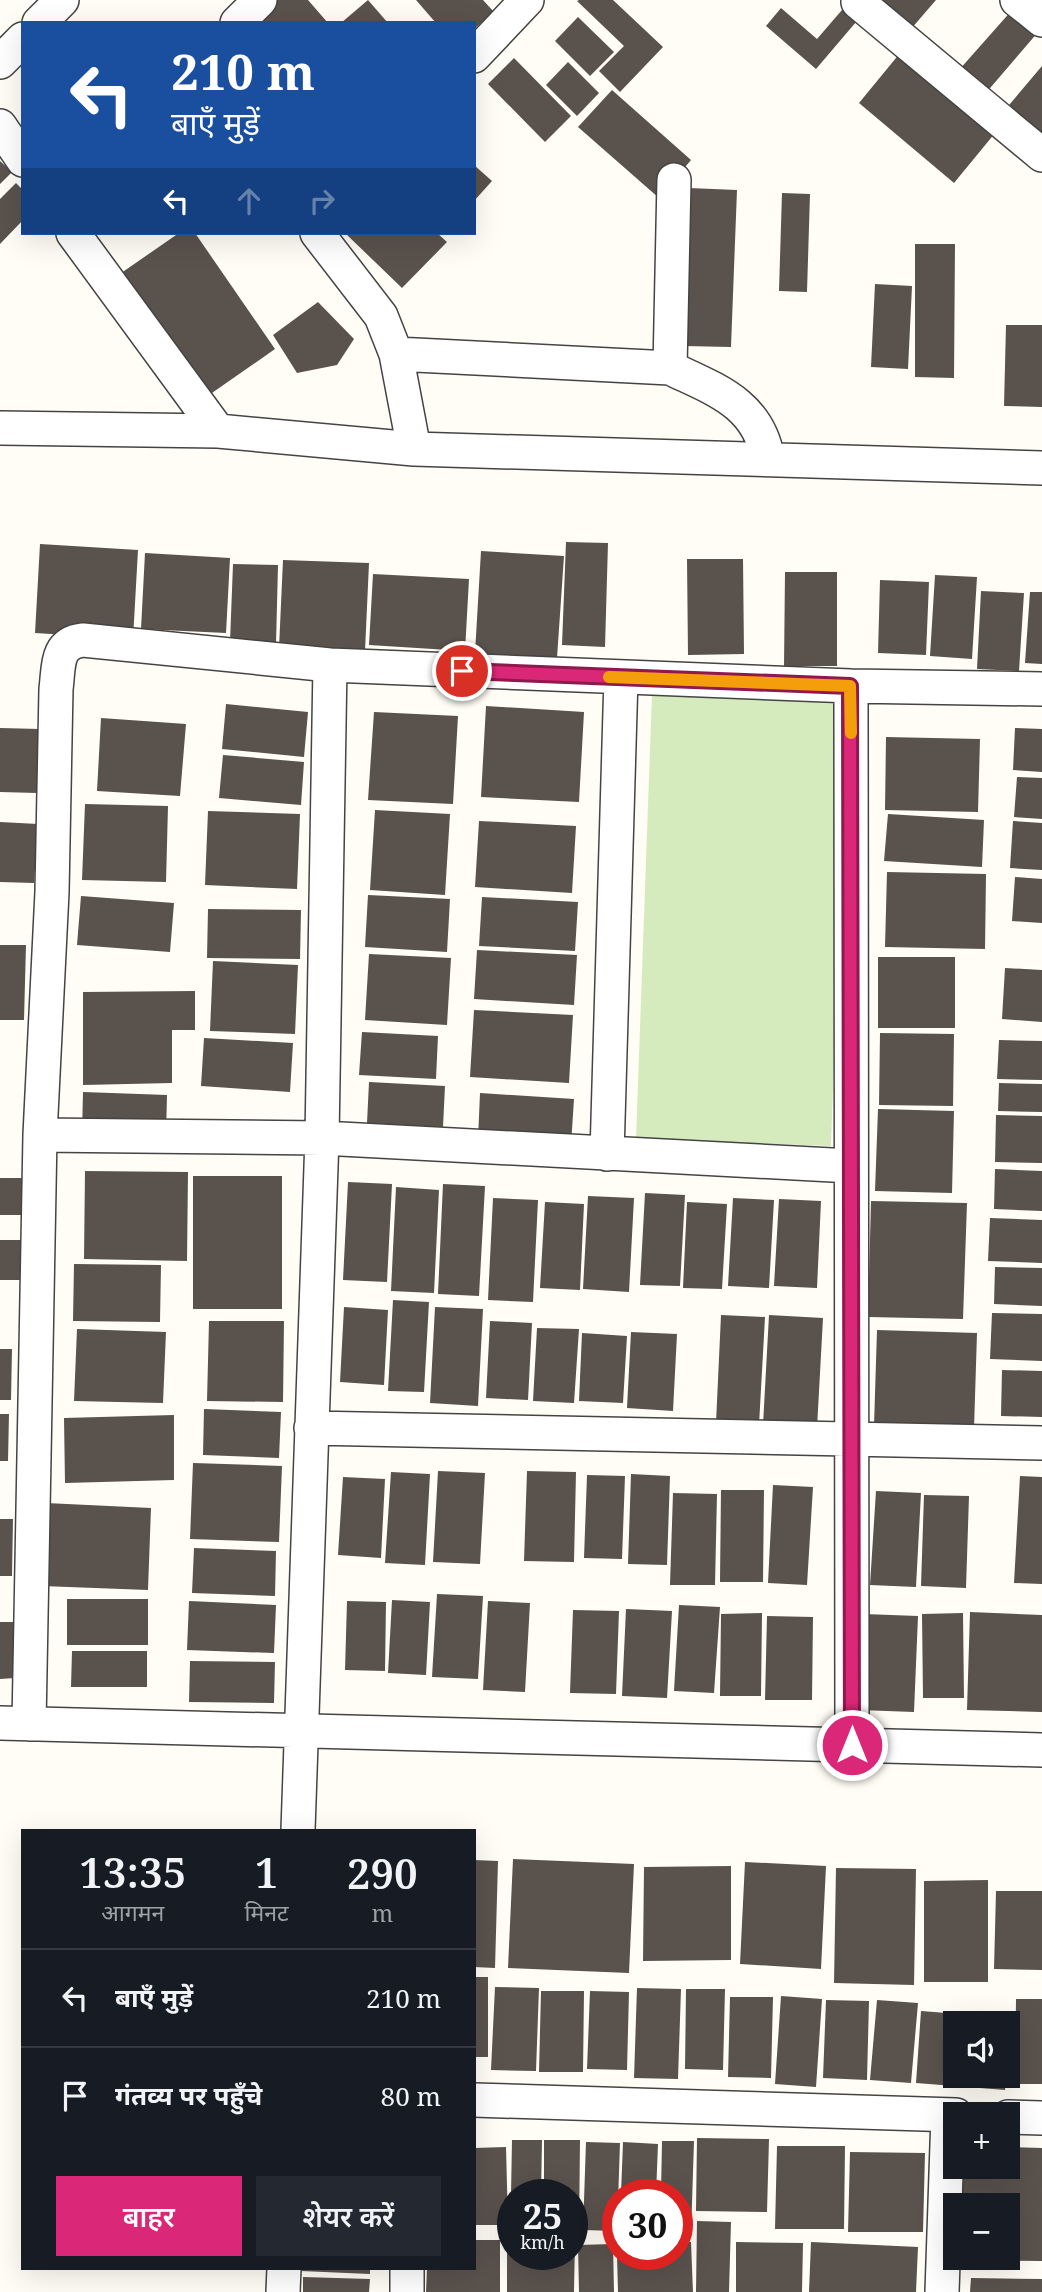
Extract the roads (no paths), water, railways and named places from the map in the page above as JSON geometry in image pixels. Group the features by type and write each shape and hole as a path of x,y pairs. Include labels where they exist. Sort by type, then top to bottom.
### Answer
{"street":[{"path":"41,21 62,0"},
{"path":"239,21 260,0"},
{"path":"476,54 527,0"},
{"path":"1017,0 1042,20"},
{"path":"858,2 1042,155"},
{"path":"0,62 21,41"},
{"path":"0,126 21,157"},
{"path":"670,368 674,180"},
{"path":"74,235 218,432"},
{"path":"319,235 381,316 396,354 414,449"},
{"path":"396,354 670,368 727,396 751,417 764,440 768,459"},
{"path":"0,428 218,432 414,449 1042,468"},
{"path":"1042,689 850,686 330,665 83,640 73,641 66,646 60,656 56,689 52,892 15,1724 1042,1751"},
{"path":"298,1829 321,1138 330,665"},
{"path":"607,1154 621,677"},
{"path":"850,686 852,1745"},
{"path":"40,1135 321,1138 851,1166"},
{"path":"311,1428 1042,1443"},
{"path":"476,2100 943,2115"},
{"path":"1020,2117 1042,2118"},
{"path":"942,2292 948,2179"},
{"path":"283,2292 284,2270"},
{"path":"407,2270 407,2292"}]}
